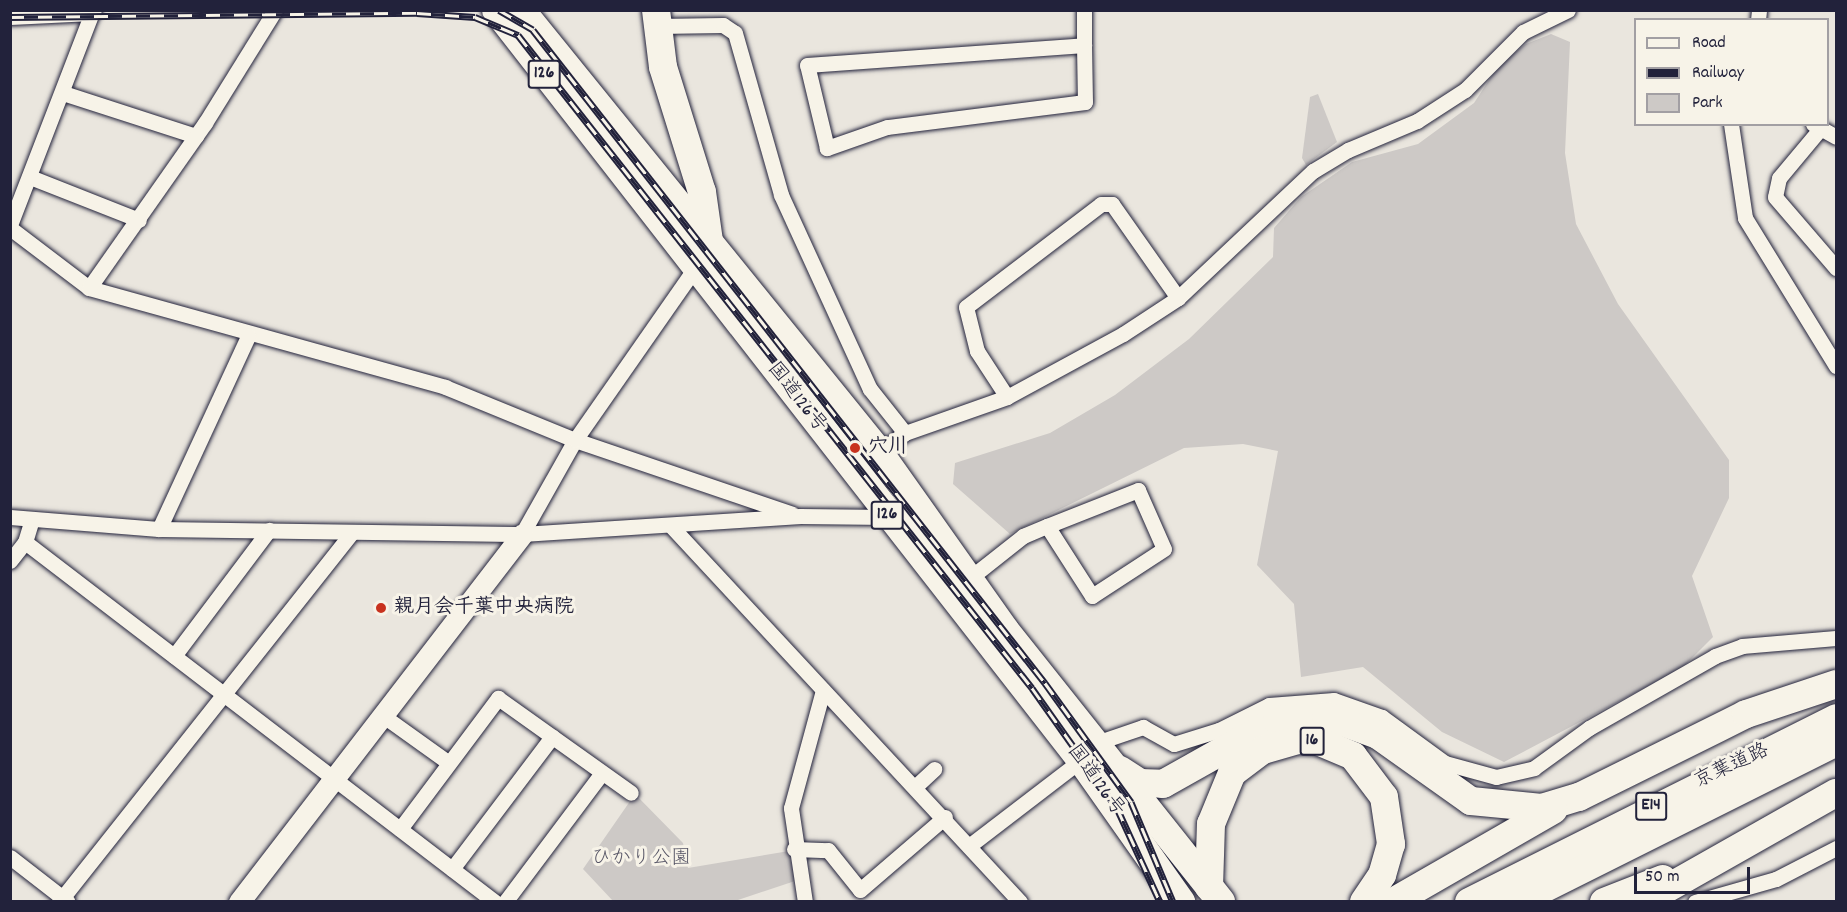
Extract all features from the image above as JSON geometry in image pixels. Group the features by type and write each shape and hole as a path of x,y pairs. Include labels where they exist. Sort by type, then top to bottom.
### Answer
{"highway":[{"name":"国道126号","path":"496,10 888,517 1089,751 1115,768 1215,894"},
{"name":"国道126号","path":"521,10 879,452 970,578 1089,751 1179,899"},
{"path":"656,18 663,67 702,192 709,241"},
{"path":"1393,902 1579,797 1746,714 1836,684"},
{"path":"1115,768 1152,785 1197,766 1277,720 1326,716 1378,735 1471,801 1542,808 1579,797"},
{"name":"京葉道路","path":"1469,902 1836,718"},
{"name":"16","path":"1215,894 1212,824 1232,773 1263,750 1298,740 1318,741 1353,756 1384,797 1391,844 1382,875 1364,902"},
{"name":"京葉道路","path":"1517,902 1836,742"},
{"path":"1179,899 1165,830 1178,790 1197,766"},
{"path":"1643,902 1694,871 1836,794"},
{"path":"1604,902 1641,884 1694,871"}],"street":[{"path":"10,14 92,10 63,93 10,226 89,288 248,336 445,387 575,440 800,516"},
{"path":"89,288 196,136 275,10"},
{"path":"1084,10 1085,102 887,127 827,148 807,65 1084,45"},
{"path":"879,452 905,433 1007,397 1178,298 1313,171 1348,150 1417,121 1464,90 1523,32 1568,10"},
{"path":"656,18 723,25 735,33 781,195 870,388 905,433"},
{"path":"63,93 196,136"},
{"path":"1731,126 1745,218 1836,366"},
{"path":"1836,137 1817,127 1779,178 1775,197 1836,268"},
{"path":"30,177 139,220"},
{"path":"1007,397 976,351 966,307 1101,204 1112,204 1178,298"},
{"path":"239,902 522,534 575,440 695,268"},
{"path":"159,529 248,336"},
{"path":"970,578 1023,536 1047,526 1138,490 1164,549 1092,596 1047,526"},
{"path":"10,516 159,529 522,534 800,516 888,517"},
{"path":"10,561 25,542 32,519"},
{"path":"671,526 945,817 1020,902"},
{"path":"174,656 269,530"},
{"path":"10,857 63,900 352,532"},
{"path":"25,542 495,902"},
{"path":"969,846 1089,751 1143,727 1174,744 1269,705 1334,700 1382,717 1445,763 1496,777 1534,768 1589,728 1715,656 1742,646 1836,638"},
{"path":"805,902 794,849 791,808 824,690"},
{"path":"400,829 498,698 631,793"},
{"path":"382,714 449,763"},
{"path":"452,868 552,737"},
{"path":"916,786 934,769"},
{"path":"505,902 602,772"},
{"path":"794,849 828,850 860,890 945,817"},
{"path":"1695,902 1776,879 1836,848"}],"green space":[{"path":"1551,34 1570,42 1565,153 1576,224 1618,304 1729,460 1729,498 1692,576 1713,637 1682,668 1504,762 1442,732 1363,667 1301,677 1294,604 1257,565 1278,451 1243,444 1184,448 1010,534 953,484 955,463 1050,433 1115,395 1189,339 1273,257 1274,228 1301,197 1352,162 1418,144 1474,103 1499,65 1526,44"},
{"path":"1318,94 1337,142 1306,165 1302,158 1310,97"},
{"name":"ひかり公園","path":"635,794 683,843 688,868 789,851 795,881 735,901 613,901 583,869"}],"railway":[{"path":"499,10 533,30 1045,683 1131,802 1173,902"},
{"path":"10,17 417,13 475,17 518,35 1032,688 1117,808 1160,902"}],"place":[{"name":"穴川","path":"855,448"},
{"name":"親月会千葉中央病院","path":"381,608"}]}
